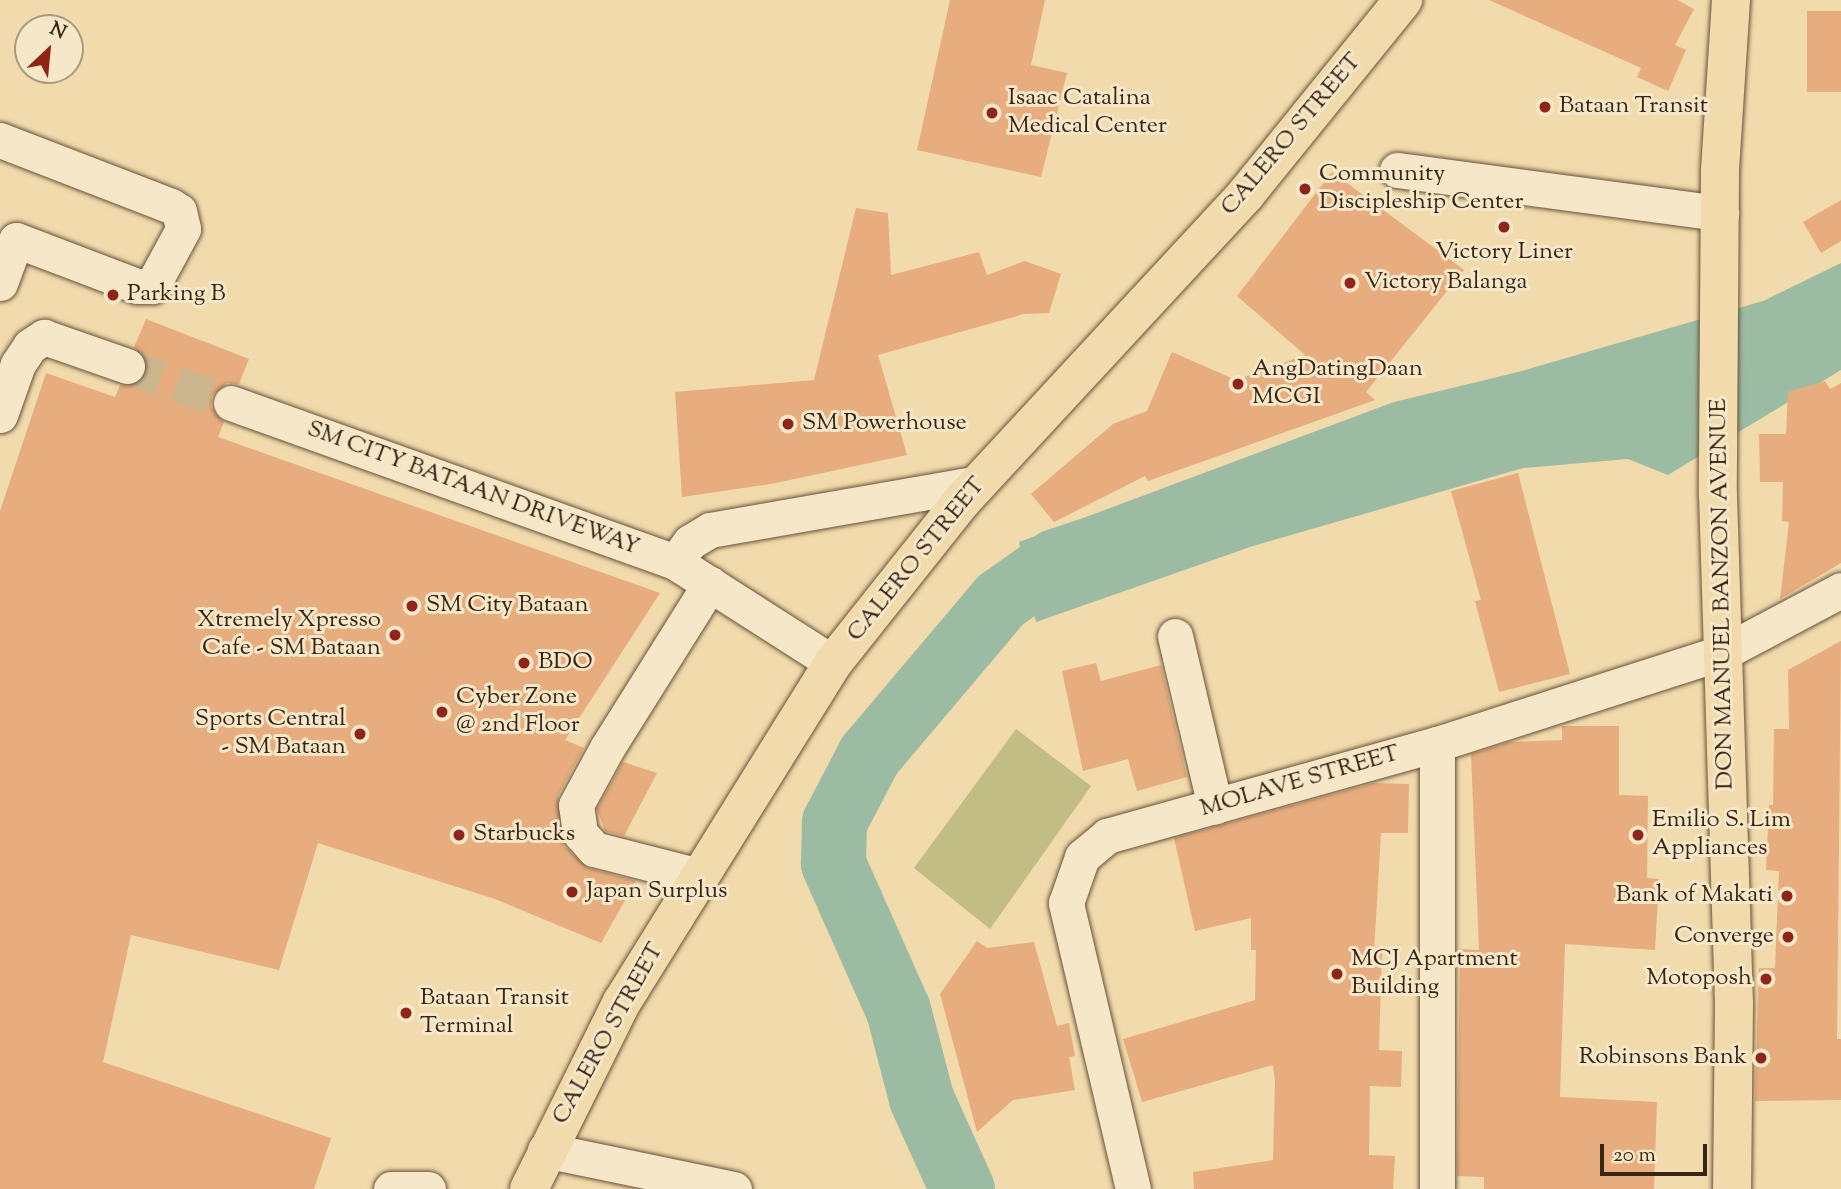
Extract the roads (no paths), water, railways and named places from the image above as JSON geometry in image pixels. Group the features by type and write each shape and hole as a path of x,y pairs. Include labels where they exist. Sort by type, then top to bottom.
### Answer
{"main road":[{"name":"CALERO STREET","path":"529,1189 545,1150 622,1002 833,663 979,483 1246,194 1403,0"},
{"name":"DON MANUEL BANZON AVENUE","path":"1731,0 1721,213 1718,495 1734,1003 1732,1189"}],"street":[{"path":"0,140 171,206 179,211 183,229 152,286 137,286 16,240 0,283"},
{"path":"1397,170 1721,213"},
{"path":"0,415 18,364 30,346 44,337 127,366"},
{"name":"SM CITY BATAAN DRIVEWAY","path":"231,403 675,562 833,663"},
{"path":"675,562 690,542 710,530 979,483"},
{"path":"699,876 594,849 580,833 576,805 710,584"},
{"name":"MOLAVE STREET","path":"1133,1189 1066,903 1082,857 1107,836 1437,744 1724,652 1841,590"},
{"path":"1175,636 1215,806"},
{"path":"1437,744 1437,1189"},
{"path":"545,1150 734,1189"},
{"path":"391,1189 428,1189"}],"waterway":[{"path":"962,1189 921,1098 898,1010 833,863 834,822 869,755 1000,600 1055,561 1107,544"}],"tunnel":[{"path":"127,366 231,403"}],"place":[{"name":"Bataan Transit","path":"1545,107"},
{"name":"Isaac Catalina Medical Center","path":"992,113"},
{"name":"Community Discipleship Center","path":"1305,189"},
{"name":"Victory Liner","path":"1504,227"},
{"name":"Victory Balanga","path":"1350,283"},
{"name":"Parking B","path":"113,295"},
{"name":"AngDatingDaan MCGI","path":"1238,384"},
{"name":"SM Powerhouse","path":"788,424"},
{"name":"SM City Bataan","path":"412,606"},
{"name":"Xtremely Xpresso Cafe - SM Bataan","path":"395,635"},
{"name":"BDO","path":"524,663"},
{"name":"Cyber Zone @ 2nd Floor","path":"442,712"},
{"name":"Sports Central - SM Bataan","path":"360,734"},
{"name":"Starbucks","path":"459,835"},
{"name":"Emilio S. Lim Appliances","path":"1638,835"},
{"name":"Japan Surplus","path":"572,892"},
{"name":"Bank of Makati","path":"1787,896"},
{"name":"Converge","path":"1788,937"},
{"name":"MCJ Apartment Building","path":"1337,974"},
{"name":"Motoposh","path":"1766,979"},
{"name":"Bataan Transit Terminal","path":"406,1013"},
{"name":"Robinsons Bank","path":"1761,1058"}]}
